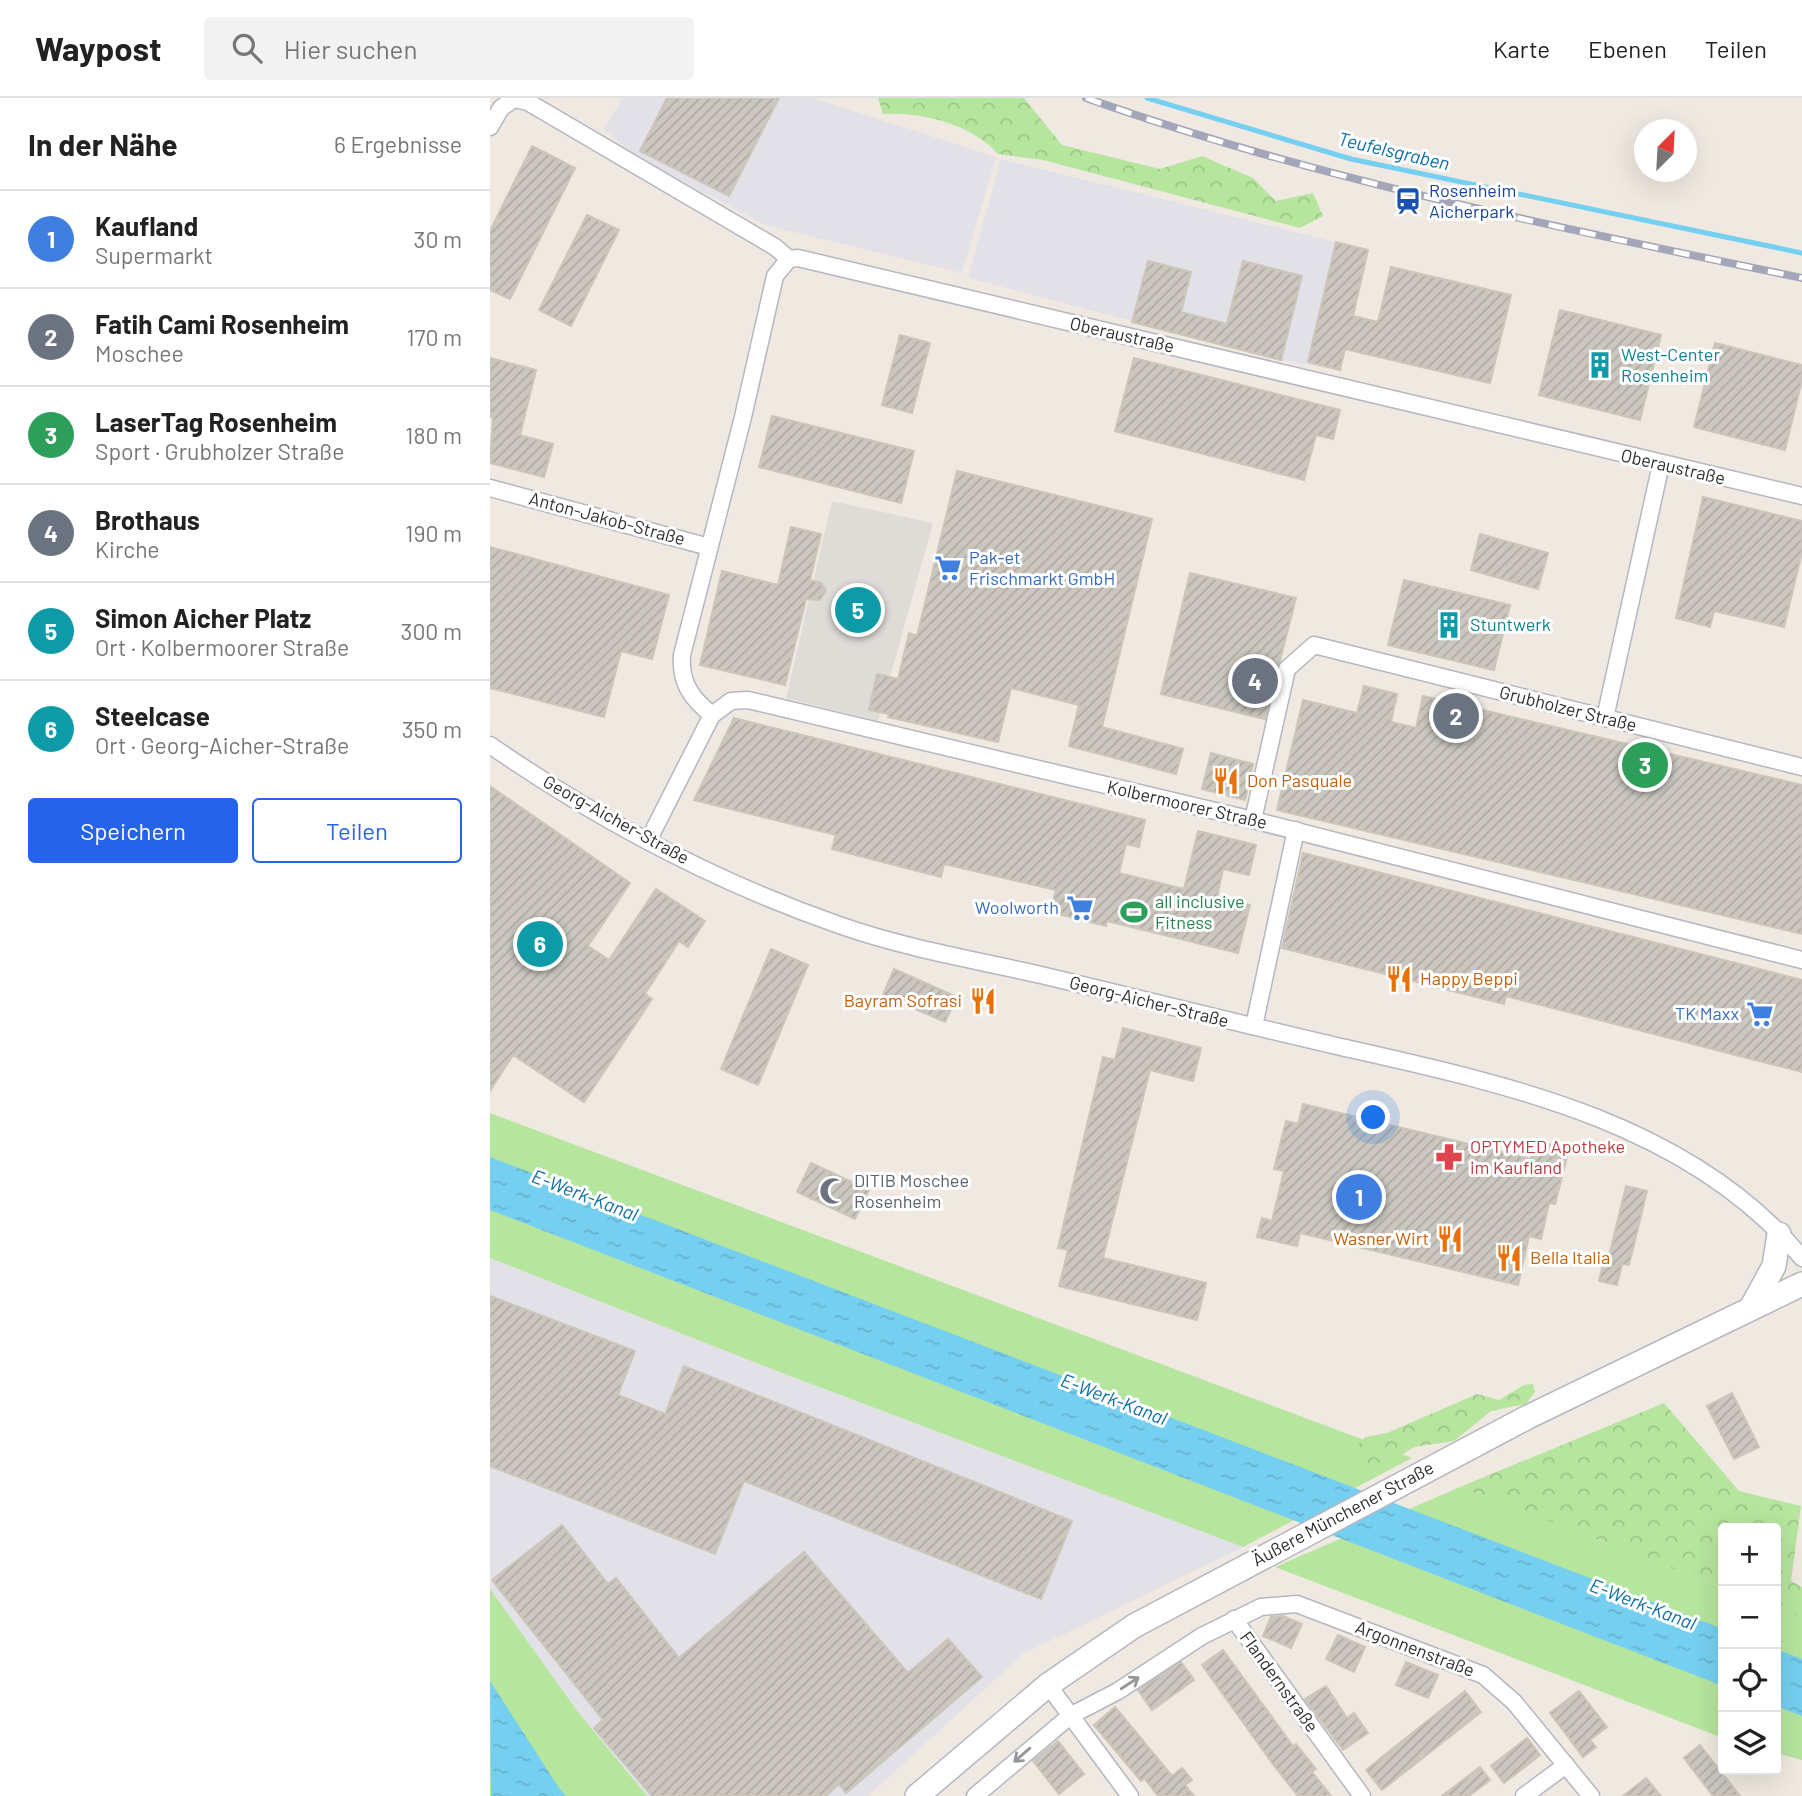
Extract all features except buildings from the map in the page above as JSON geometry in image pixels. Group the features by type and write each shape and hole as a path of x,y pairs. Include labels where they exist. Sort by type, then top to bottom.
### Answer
{"main road":[{"path":"1751,1308 1773,1266 1779,1234"},
{"name":"Äußere Münchener Straße","path":"917,1796 1048,1685 1134,1626 1573,1394 1802,1284"}],"street":[{"name":"Oberaustraße","path":"490,127 501,108 513,99 528,103 775,247 789,259 798,258 1802,496"},
{"path":"709,547 775,276 789,259"},
{"path":"1605,718 1661,464"},
{"name":"Anton-Jakob-Straße","path":"490,488 709,547 682,655 681,673 696,703 712,715"},
{"name":"Grubholzer Straße","path":"1254,820 1287,669 1314,645 1802,767"},
{"name":"Kolbermoorer Straße","path":"712,715 731,701 748,700 1296,830 1802,960"},
{"path":"648,841 712,715"},
{"name":"Georg-Aicher-Straße","path":"490,745 547,784 648,841 736,883 841,926 1254,1027 1484,1079 1535,1094 1609,1123 1697,1169 1739,1196 1802,1258"},
{"path":"1254,1027 1296,830"},
{"name":"Argonnenstraße","path":"1234,1619 1261,1607 1297,1604 1483,1675 1514,1702 1591,1796"},
{"name":"Flandernstraße","path":"975,1796 1070,1716 1234,1619 1362,1796"},
{"path":"1048,1685 1130,1796"},
{"path":"1524,1796 1566,1765"}],"shaded area":[{"path":"622,98 813,98 996,157 962,273 765,225 636,156 604,130"},
{"path":"1001,159 1368,250 1340,370 1281,360 968,278"},
{"path":"832,501 933,523 878,721 786,698"},
{"path":"490,1258 777,1371 1243,1547 1023,1654 868,1796 647,1796 578,1712 490,1589"}],"green space":[{"path":"878,98 1024,98 1062,145 1160,169 1202,156 1253,178 1276,201 1313,193 1323,216 1300,228 1043,160 998,154 975,135 945,122 914,115 883,114"},
{"path":"490,1113 1412,1458 1243,1547 777,1371 490,1258"},
{"path":"1533,1384 1535,1392 1526,1404 1491,1411 1454,1441 1414,1447 1374,1473 1357,1470 1352,1451 1365,1437 1387,1433 1477,1394 1499,1400 1524,1385"},
{"path":"1664,1403 1739,1491 1801,1506 1791,1581 1802,1587 1802,1618 1781,1610 1781,1523 1718,1523 1718,1586 1460,1487"},
{"path":"1460,1487 1718,1586 1718,1736 1275,1567"},
{"path":"490,1589 578,1712 647,1796 490,1796"},
{"path":"1781,1610 1802,1618 1802,1760 1781,1754"}],"water":[{"name":"E-Werk-Kanal","path":"490,1157 1718,1627 1718,1684 490,1210"},
{"path":"1781,1651 1802,1659 1802,1716 1781,1708"},
{"path":"490,1681 559,1788 566,1796 491,1796"}],"waterway":[{"name":"Teufelsgraben","path":"1147,98 1351,159 1802,253"}],"railway":[{"path":"1086,98 1262,154 1351,178 1531,221 1802,278"}],"place":[{"name":"Rosenheim Aicherpark","path":"1408,201"},
{"name":"West-Center Rosenheim","path":"1600,365"},
{"name":"Pak-et Frischmarkt GmbH","path":"948,568"},
{"name":"Simon Aicher Platz","path":"858,610"},
{"name":"Stuntwerk","path":"1449,625"},
{"name":"Brothaus","path":"1255,681"},
{"name":"Fatih Cami Rosenheim","path":"1456,716"},
{"name":"LaserTag Rosenheim","path":"1645,765"},
{"name":"Don Pasquale","path":"1226,781"},
{"name":"Woolworth","path":"1080,908"},
{"name":"all inclusive Fitness","path":"1134,912"},
{"name":"Steelcase","path":"540,944"},
{"name":"Happy Beppi","path":"1399,979"},
{"name":"Bayram Sofrasi","path":"983,1001"},
{"name":"TK Maxx","path":"1760,1014"},
{"name":"OPTYMED Apotheke im Kaufland","path":"1449,1157"},
{"name":"DITIB Moschee Rosenheim","path":"833,1191"},
{"name":"Kaufland","path":"1359,1197"},
{"name":"Wasner Wirt","path":"1450,1239"},
{"name":"Bella Italia","path":"1509,1258"}]}
